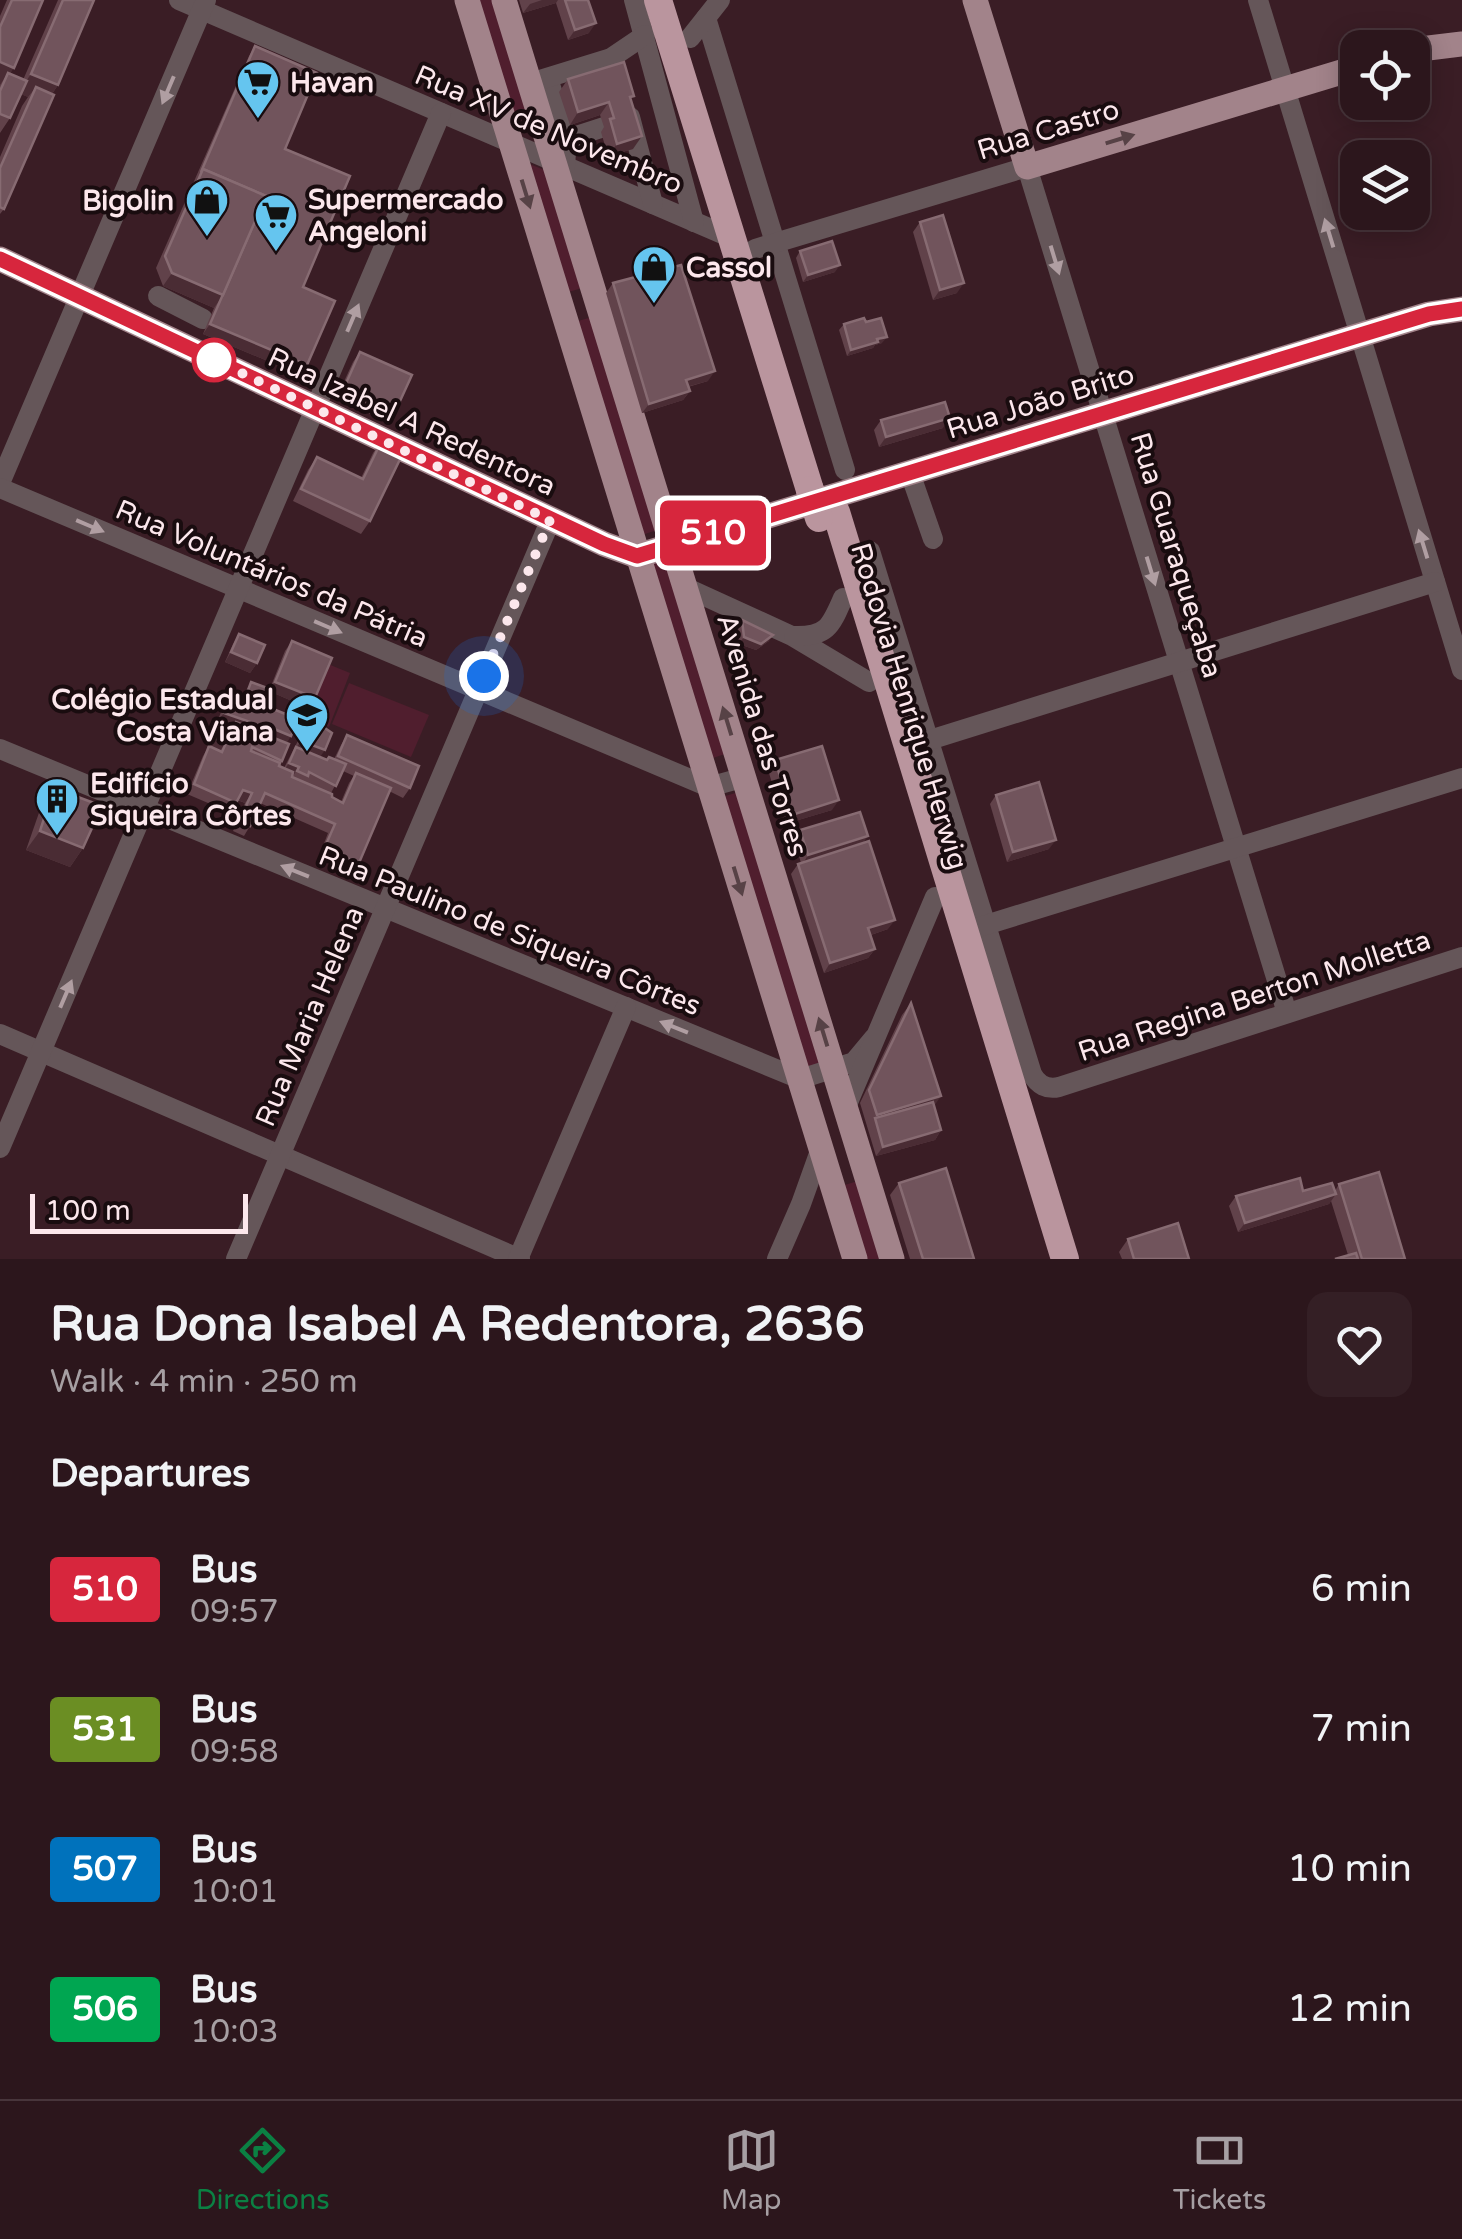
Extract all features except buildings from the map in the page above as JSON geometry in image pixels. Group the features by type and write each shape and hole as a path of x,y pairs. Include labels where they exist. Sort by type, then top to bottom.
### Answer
{"highway":[{"name":"Rodovia Henrique Herwig","path":"658,0 754,243"},
{"name":"Rodovia Henrique Herwig","path":"678,0 698,28 754,243 827,481 827,515 843,598 1046,1259"},
{"name":"Rodovia Henrique Herwig","path":"827,515 918,744 975,928 1065,1259"}],"main road":[{"path":"467,0 855,1259"},
{"name":"Avenida das Torres","path":"504,0 539,80 562,155 597,304 892,1259"},
{"name":"Rua Guaraqueçaba","path":"975,0 1026,167"},
{"path":"1430,48 1462,44"},
{"name":"Rua Castro","path":"1026,167 1340,71"},
{"name":"Rua Izabel A Redentora","path":"0,259 562,525 637,556"},
{"path":"564,314 577,299 588,298 597,304"},
{"name":"Rua João Brito","path":"637,556 1429,314 1462,309"},
{"path":"562,525 591,533 600,531 615,518 620,499"}],"street":[{"name":"Rua XV de Novembro","path":"179,0 204,5 510,142 562,155 653,204 754,243"},
{"path":"634,0 694,222"},
{"path":"698,28 720,0"},
{"path":"1258,0 1462,670"},
{"path":"0,485 204,5"},
{"path":"539,80 614,65 644,35"},
{"path":"0,1148 441,112"},
{"path":"562,155 622,118 653,204"},
{"name":"Rua Castro","path":"754,243 1026,167"},
{"name":"Rua Guaraqueçaba","path":"1026,167 1287,1014"},
{"path":"158,296 203,318"},
{"path":"910,473 932,540"},
{"name":"Rua Voluntários da Pátria","path":"0,485 709,788"},
{"name":"Rua Maria Helena","path":"236,1259 478,690 562,525"},
{"path":"870,551 918,744 1435,582"},
{"path":"686,588 792,636 869,682"},
{"path":"792,636 820,634 835,617 843,598"},
{"name":"Rua Paulino de Siqueira Côrtes","path":"0,748 800,1079"},
{"path":"709,788 744,777"},
{"path":"975,928 1462,778"},
{"path":"846,1108 935,897"},
{"name":"Rua Regina Berton Molletta","path":"975,928 1032,1074 1043,1086 1051,1088 1462,957"},
{"path":"0,1034 519,1259 626,1007"},
{"path":"800,1079 854,1062 874,1038"},
{"path":"764,1064 784,1054 787,1039"},
{"path":"777,1259 821,1148"},
{"path":"801,1204 831,1182 866,1172"}],"shaded area":[{"path":"476,0 494,0 530,114 512,118"},
{"path":"522,161 547,171 582,288 562,294"},
{"path":"592,317 657,530 636,537 571,323"},
{"path":"667,555 728,753 707,760 646,558"},
{"path":"328,664 350,673 329,727 306,716"},
{"path":"349,683 429,715 411,757 332,724"},
{"path":"739,792 823,1065 806,1069 718,798"},
{"path":"858,1181 883,1259 863,1259 841,1186"}],"bus line":[{"name":"510","path":"0,259 604,544 637,556 1429,314 1462,309"}],"place":[{"name":"Havan","path":"258,120"},
{"name":"Bigolin","path":"207,238"},
{"name":"Supermercado Angeloni","path":"276,253"},
{"name":"Cassol","path":"654,305"},
{"name":"Colégio Estadual Costa Viana","path":"307,753"},
{"name":"Edifício Siqueira Côrtes","path":"57,837"}],"route":[{"path":"214,360 550,520 484,676"}]}
